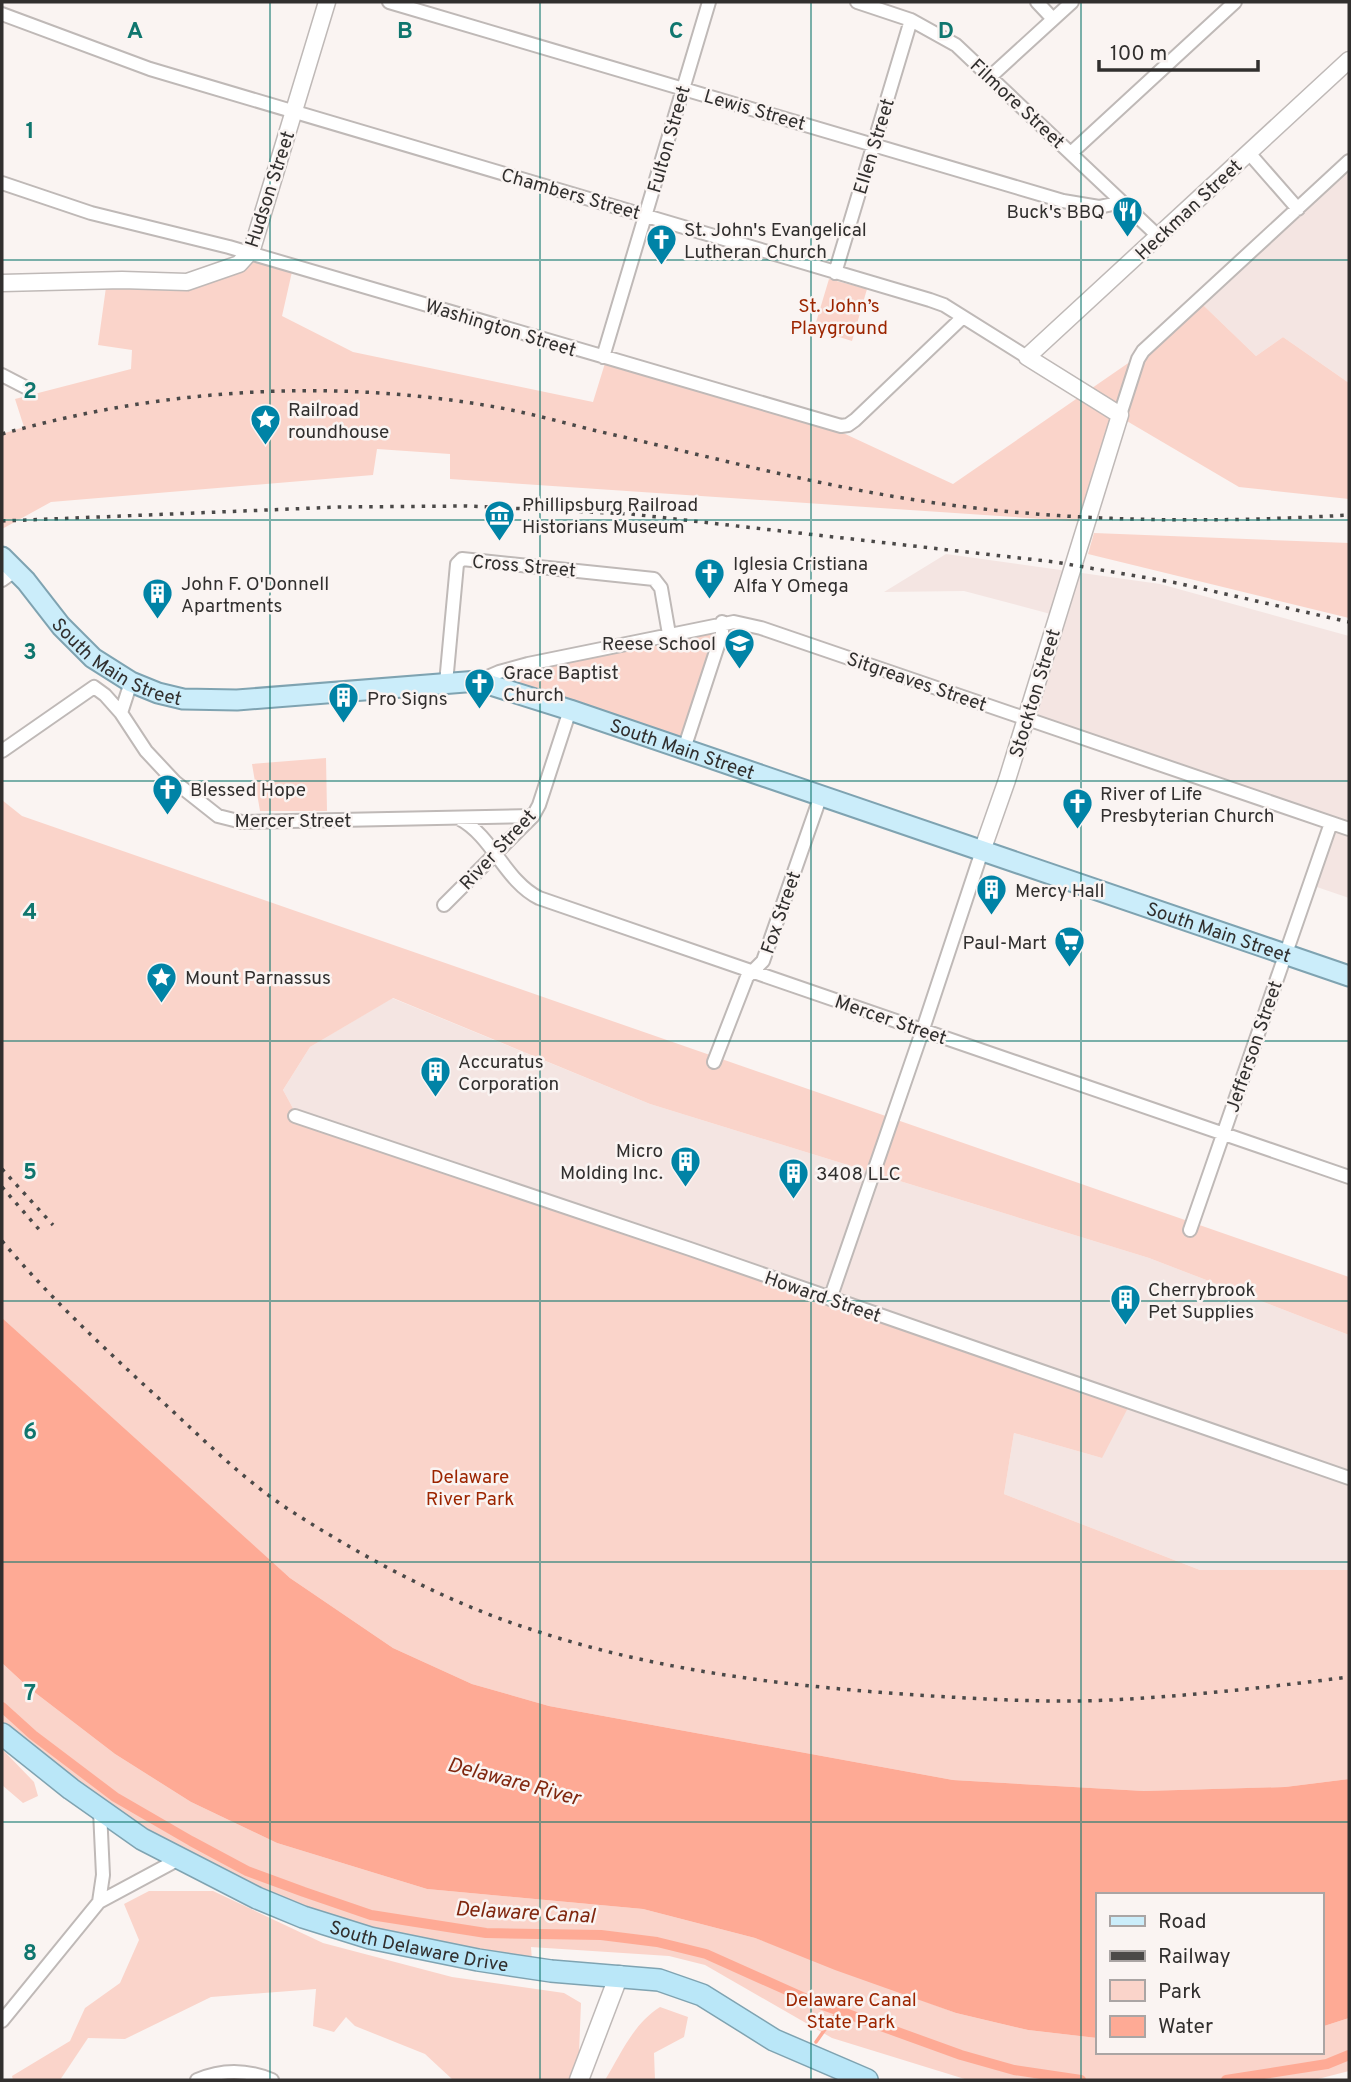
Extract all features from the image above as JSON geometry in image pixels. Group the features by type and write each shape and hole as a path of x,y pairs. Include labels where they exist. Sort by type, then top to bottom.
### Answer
{"highway":[{"name":"South Delaware Drive","path":"2,1734 100,1811 136,1835 179,1859 289,1911 370,1938 514,1966 659,1980 688,1989 716,2003 774,2040 867,2080"}],"main road":[{"name":"South Main Street","path":"7,569 93,659 131,682 158,693 183,699 237,700 478,681 1349,976"},
{"path":"579,2080 619,1975"}],"street":[{"name":"Hudson Street","path":"2,283 187,282 239,264 249,253 327,2"},
{"name":"Lewis Street","path":"390,2 1063,201 1099,207 1122,202"},
{"name":"Fulton Street","path":"603,357 709,2"},
{"name":"Filmore Street","path":"857,2 882,5 947,38 1158,236"},
{"path":"1037,2 1053,19"},
{"path":"990,77 1072,2"},
{"path":"1070,153 1235,2"},
{"name":"Chambers Street","path":"2,14 150,69 937,303 1120,415"},
{"name":"Ellen Street","path":"835,273 911,20"},
{"name":"Heckman Street","path":"1027,357 1349,60"},
{"path":"1249,153 1298,209"},
{"name":"Stockton Street","path":"830,1298 1007,780 1024,718 1138,359 1143,351 1349,161"},
{"name":"Washington Street","path":"2,183 91,213 249,253 832,424 848,425 963,317"},
{"path":"2,375 27,388"},
{"name":"Cross Street","path":"446,683 457,564 462,559 654,579 661,588 669,634"},
{"path":"684,749 722,633 723,622"},
{"name":"Sitgreaves Street","path":"478,681 528,664 723,622 734,622 761,628 1349,829"},
{"path":"121,713 131,682"},
{"name":"Mercer Street","path":"2,751 90,688 98,688 121,713 161,769 223,819 242,822 533,816"},
{"name":"River Street","path":"444,905 533,816 570,710"},
{"name":"Fox Street","path":"713,1062 747,976 763,961 821,795"},
{"name":"Mercer Street","path":"460,819 476,831 523,888 539,898 1349,1177"},
{"name":"Jefferson Street","path":"1190,1230 1331,823"},
{"name":"Howard Street","path":"295,1116 1349,1478"},
{"path":"99,1902 103,1875 100,1811"},
{"path":"2,2021 99,1902 179,1859"},
{"path":"197,2080 230,2071 246,2072 272,2080"}],"shaded area":[{"path":"1349,170 1349,383 1283,337 1256,356 1202,304"},
{"path":"946,554 1160,584 1349,636 1349,898 1311,885 1331,826 1023,723 1058,616 964,591 884,592"},
{"path":"392,998 650,1104 1149,1258 1349,1335 1349,1570 1200,1570 1004,1494 1014,1433 1102,1458 301,1123 283,1090 310,1047"}],"green space":[{"path":"249,251 294,263 282,316 353,352 593,402 606,360 828,426 953,484 1137,357 1202,304 1256,356 1283,337 1349,383 1349,499 1239,487 1120,417 1088,522 450,479 450,454 377,449 373,475 51,502 2,529 2,434 24,427 15,399 131,369 132,350 98,345 107,280 185,282"},
{"name":"St. John’s Playground","path":"829,279 867,289 852,341 814,329"},
{"path":"1094,533 1349,543 1349,618 1088,554"},
{"path":"722,622 684,749 478,681"},
{"path":"326,758 327,811 260,811 252,764"},
{"name":"Delaware River Park","path":"2,800 22,816 1349,1277 1349,1335 1149,1258 650,1104 393,998 310,1047 283,1090 301,1123 1131,1402 1102,1458 1014,1433 1004,1494 1200,1570 1349,1570 1349,1779 1285,1787 1144,1791 953,1780 549,1706 472,1684 393,1648 290,1578 2,1332"},
{"name":"Delaware Canal State Park","path":"2,1663 29,1688 115,1754 191,1802 277,1843 427,1889 643,1909 755,1938 956,2013 1028,2030 1096,2038 1096,2054 1323,2054 1323,2026 1349,2018 1349,2071 1314,2080 968,2080 832,2038 705,1965 669,1956 531,1947 532,1960 364,1929 301,1909 159,1841 2,1726"},
{"path":"2,1749 34,1782 38,1796 23,1803 2,1785"},
{"path":"149,1891 213,1891 323,1943 452,1977 564,1993 581,2003 579,2053 569,2080 453,2080 425,2054 355,2026 346,2017 334,2032 313,2026 316,1989 211,1997 125,2039 88,2038 60,2080 13,2080 12,2076 70,2041 85,2008 120,1983 139,1940 124,1904"},
{"path":"660,2007 688,2017 684,2037 654,2053 655,2080 605,2080 635,2031"}],"water":[{"name":"Delaware River","path":"2,1318 290,1578 393,1648 472,1684 549,1706 953,1780 1144,1791 1285,1787 1349,1779 1349,2018 1323,2026 1323,1893 1096,1893 1096,2038 1028,2030 956,2013 755,1938 643,1909 427,1889 277,1843 191,1802 115,1754 29,1688 2,1663"}],"waterway":[{"name":"Delaware Canal","path":"2,1707 33,1735 115,1797 247,1871 304,1892 371,1915 486,1933 601,1935 657,1942 706,1954 809,2000 961,2055 1014,2070 1081,2080"},
{"path":"816,2042 838,2011"},
{"name":"Delaware Canal","path":"1226,2080 1327,2064 1349,2055"}],"railway":[{"path":"2,434 122,407 183,398 244,393 367,392 429,397 503,408 817,482 948,505 1120,519 1349,515"},
{"path":"2,521 339,507 467,506 631,514 1055,562 1177,583 1349,622"},
{"path":"2,1169 53,1225"},
{"path":"2,1187 43,1234"},
{"path":"2,1241 102,1345 226,1461 274,1499 348,1546 408,1578 470,1607 533,1630 627,1656 722,1674 819,1687 965,1698 1111,1700 1230,1691 1349,1677"}],"place":[{"name":"Buck's BBQ","path":"1128,238"},
{"name":"St. John's Evangelical Lutheran Church","path":"661,267"},
{"name":"Railroad roundhouse","path":"265,447"},
{"name":"Phillipsburg Railroad Historians Museum","path":"499,542"},
{"name":"Iglesia Cristiana Alfa Y Omega","path":"710,601"},
{"name":"John F. O'Donnell Apartments","path":"158,621"},
{"name":"Reese School","path":"739,670"},
{"name":"Grace Baptist Church","path":"480,710"},
{"name":"Pro Signs","path":"344,725"},
{"name":"Blessed Hope","path":"167,816"},
{"name":"River of Life Presbyterian Church","path":"1077,831"},
{"name":"Mercy Hall","path":"992,917"},
{"name":"Paul-Mart","path":"1070,969"},
{"name":"Mount Parnassus","path":"162,1004"},
{"name":"Accuratus Corporation","path":"435,1099"},
{"name":"Micro Molding Inc.","path":"686,1188"},
{"name":"3408 LLC","path":"793,1200"},
{"name":"Cherrybrook Pet Supplies","path":"1125,1327"}]}
